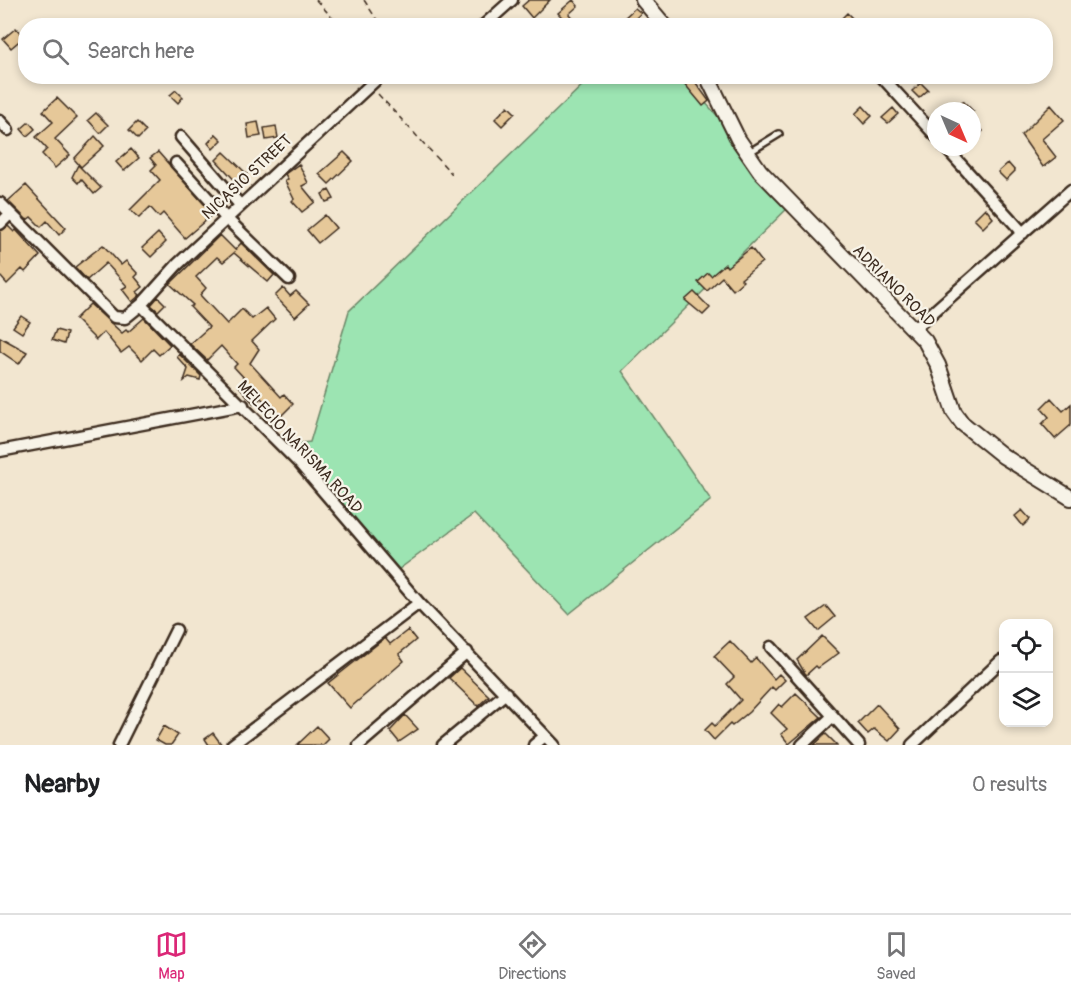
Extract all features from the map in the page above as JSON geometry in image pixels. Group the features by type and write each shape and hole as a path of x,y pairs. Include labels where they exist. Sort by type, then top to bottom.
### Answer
{"street":[{"path":"492,18 512,0"},
{"path":"643,0 658,18"},
{"name":"NICASIO STREET","path":"141,305 170,272 369,84"},
{"name":"ADRIANO ROAD","path":"711,84 747,154 781,195 914,329 933,353 954,412 962,423 1003,456 1071,498"},
{"path":"889,84 927,126"},
{"path":"0,121 8,130"},
{"path":"181,137 240,205"},
{"path":"953,156 1023,233"},
{"path":"176,163 226,218 288,279"},
{"path":"914,329 1071,190"},
{"path":"0,203 114,317 125,318 141,305"},
{"path":"0,224 10,214"},
{"name":"MELECIO NARISMA ROAD","path":"141,305 300,464 419,603 554,745"},
{"path":"0,451 243,405"},
{"path":"232,745 419,603"},
{"path":"119,745 176,630"},
{"path":"771,647 859,745"},
{"path":"359,745 467,652"},
{"path":"912,745 999,663"},
{"path":"443,745 506,693"},
{"path":"802,745 833,716"},
{"path":"534,745 545,736"}],"lane":[{"path":"747,154 778,134"}],"path":[{"path":"316,0 333,18"},
{"path":"364,0 376,18"},
{"path":"369,84 452,174"}],"green space":[{"path":"584,84 688,84 795,201 622,371 711,500 569,614 474,514 391,575 291,444 310,442 349,311"}],"building":[{"path":"529,0 550,0 532,18 522,6"},
{"path":"573,0 578,6 569,14 572,18 563,18 558,13"},
{"path":"635,8 641,13 636,18 624,18"},
{"path":"847,13 852,18 842,18"},
{"path":"16,28 18,30 18,42 11,48 3,39"},
{"path":"685,84 697,84 709,101 703,106"},
{"path":"920,84 928,90 919,98 912,91"},
{"path":"176,90 183,97 178,103 170,95"},
{"path":"57,98 77,118 55,139 70,155 55,168 42,154 47,149 36,137 53,122 43,111"},
{"path":"1051,105 1064,120 1042,139 1056,157 1043,167 1021,135"},
{"path":"508,106 515,113 502,126 495,119"},
{"path":"863,106 872,116 864,124 855,114"},
{"path":"893,108 898,114 888,123 882,118"},
{"path":"96,113 108,125 100,133 88,120"},
{"path":"29,122 35,129 27,136 21,129"},
{"path":"137,122 146,131 138,139 129,130"},
{"path":"258,122 261,136 249,138 247,124"},
{"path":"276,126 278,138 266,140 264,128"},
{"path":"216,134 222,140 213,149 208,143"},
{"path":"95,136 104,146 81,167 74,159"},
{"path":"131,149 139,158 124,171 116,162"},
{"path":"158,152 213,214 185,238 163,213 159,217 150,207 139,218 130,210 160,180 151,170 156,165 150,158"},
{"path":"224,152 247,174 244,177 247,180 240,186 216,160"},
{"path":"344,152 353,161 329,184 319,174"},
{"path":"1008,163 1015,171 1006,180 998,172"},
{"path":"299,164 308,183 302,186 315,202 302,212 292,201 294,199 285,181 288,179 285,174"},
{"path":"78,165 101,188 94,194 81,179 78,183 72,177"},
{"path":"26,185 66,228 59,235 47,221 41,227 31,217 27,220 8,201"},
{"path":"329,190 334,199 326,202 322,194"},
{"path":"985,208 993,218 983,228 974,219"},
{"path":"325,215 336,228 318,243 307,230"},
{"path":"8,226 14,232 16,230 40,256 25,272 22,269 7,284 0,276 0,231"},
{"path":"158,233 166,242 151,257 142,248"},
{"path":"220,235 235,250 241,243 274,275 268,282 234,253 223,262 217,257 196,277 206,288 200,295 227,324 242,309 252,319 266,308 275,319 252,341 259,349 250,363 281,397 284,394 293,404 280,417 261,398 254,404 239,386 246,380 234,367 237,364 221,346 207,360 190,344 209,327 190,307 193,305 170,284"},
{"path":"103,245 121,265 126,261 138,274 135,277 143,287 137,292 140,295 132,302 122,289 127,286 106,263 87,280 75,267"},
{"path":"751,248 762,262 741,279 743,281 733,290 722,277 707,291 698,282 708,273 711,276 725,264 727,267"},
{"path":"283,288 290,296 296,291 309,304 295,317 275,296"},
{"path":"694,292 710,308 703,315 685,300"},
{"path":"158,297 165,304 158,311 151,305"},
{"path":"90,304 122,333 126,330 128,332 144,318 170,345 159,355 153,349 142,360 129,347 121,353 104,332 96,340 75,319"},
{"path":"21,316 30,322 22,333 13,327"},
{"path":"56,330 67,333 64,344 52,340"},
{"path":"0,337 27,352 19,364 0,351"},
{"path":"179,354 201,376 200,380 189,377 184,381 188,369 177,357"},
{"path":"1051,398 1063,411 1071,404 1071,425 1055,439 1042,424 1049,417 1041,408"},
{"path":"1022,510 1030,519 1023,526 1015,516"},
{"path":"826,606 835,617 818,631 808,619"},
{"path":"408,630 416,640 399,654 404,661 350,708 328,683 385,638 390,644"},
{"path":"822,636 839,653 818,668 816,666 806,675 797,660"},
{"path":"730,641 751,663 756,658 774,679 779,674 785,680 775,690 772,687 749,712 732,726 730,724 714,740 705,730 712,723 715,726 741,700 727,684 734,677 714,656"},
{"path":"460,668 489,696 478,706 449,678"},
{"path":"796,693 821,717 789,744 781,734 787,729 771,713 779,704 782,707"},
{"path":"877,704 900,729 889,741 874,729 868,734 858,723"},
{"path":"405,715 418,729 399,742 390,731"},
{"path":"164,726 178,735 171,745 165,745 156,740"},
{"path":"317,726 329,739 323,745 297,745"},
{"path":"213,733 222,745 209,745 205,739"},
{"path":"826,734 837,745 814,745"}]}
